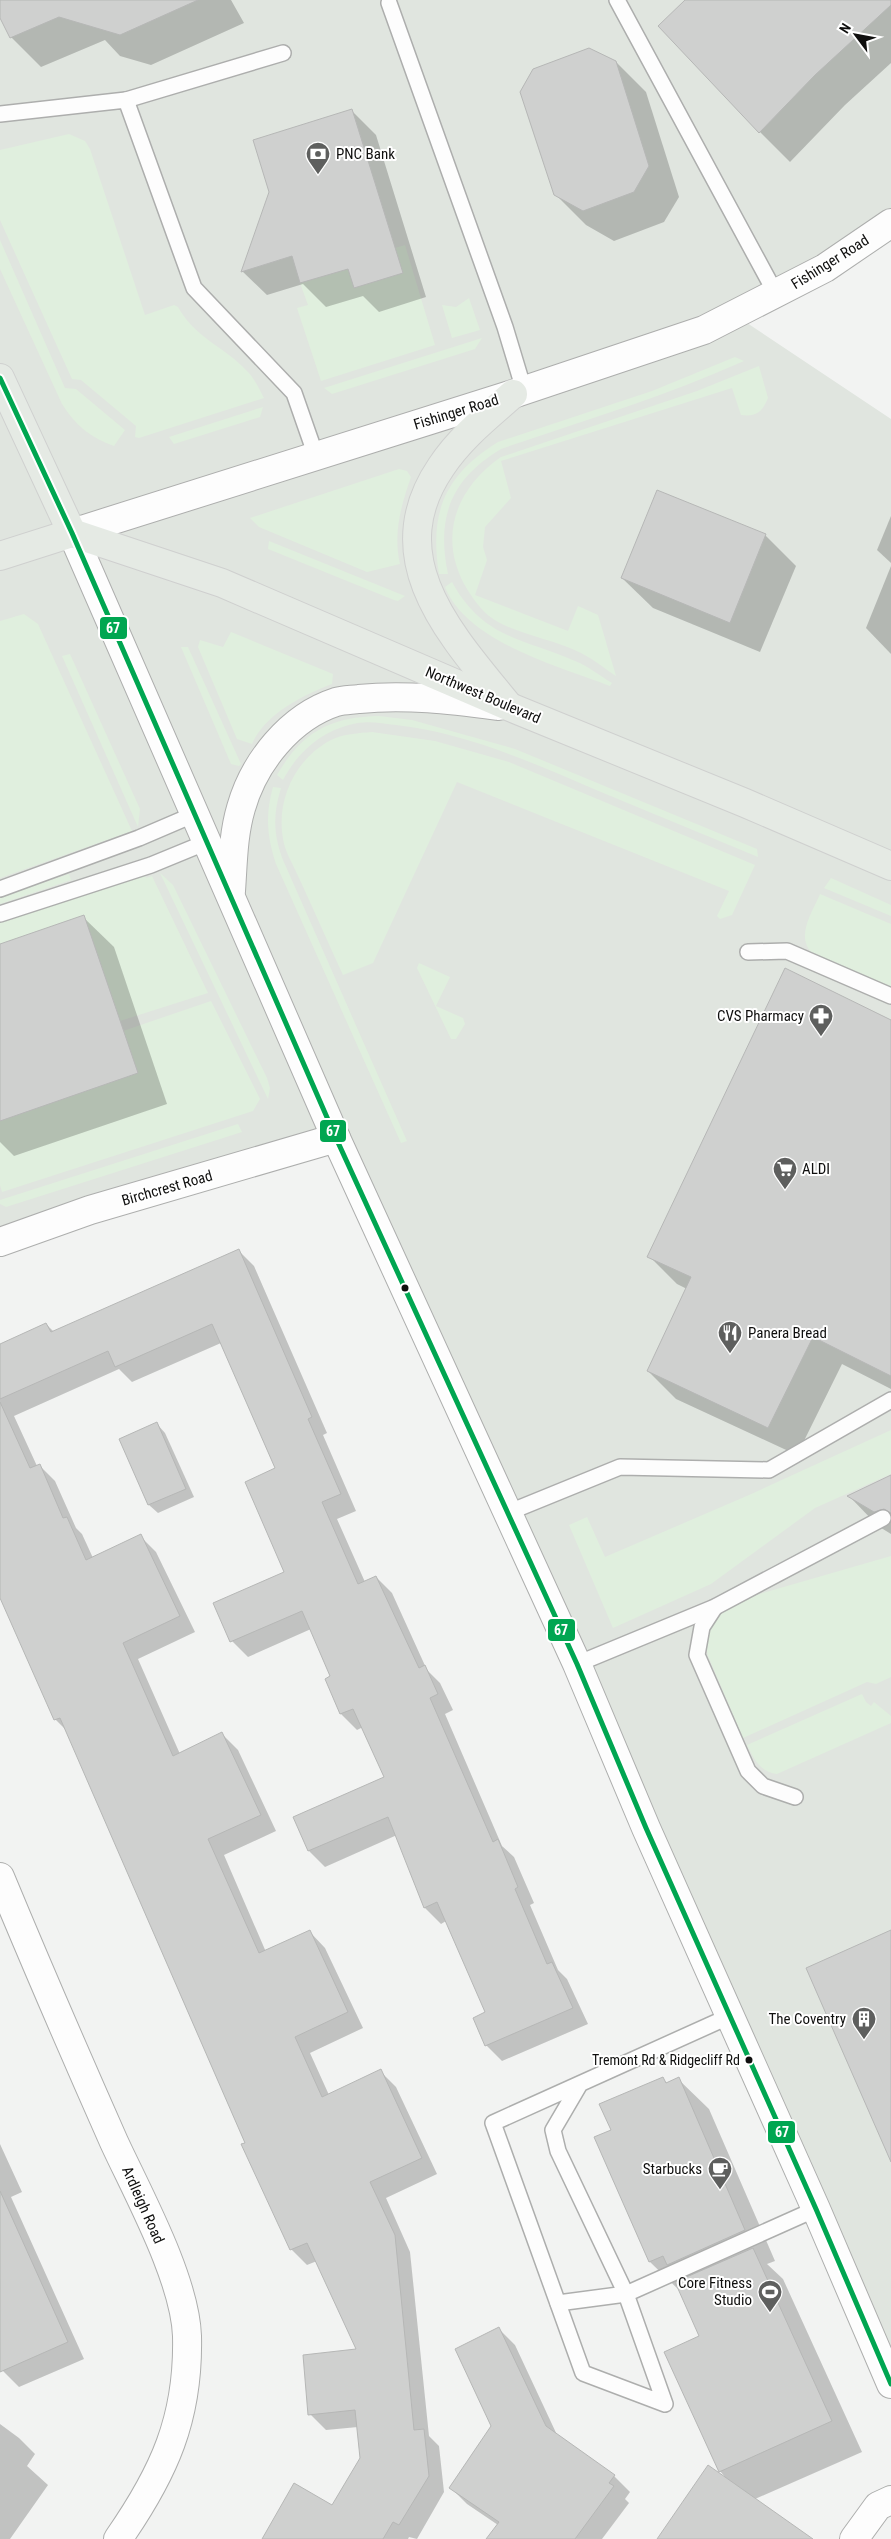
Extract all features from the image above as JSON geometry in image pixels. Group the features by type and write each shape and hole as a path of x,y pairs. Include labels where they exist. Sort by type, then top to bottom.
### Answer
{"main road":[{"name":"Fishinger Road","path":"0,556 519,392 704,330 825,268 891,223"},
{"path":"0,378 72,533 336,1138 577,1664 639,1811 891,2384"},
{"path":"510,707 466,654 440,616 423,582 417,555 416,527 425,497 441,466 466,436 519,392"},
{"name":"Northwest Boulevard","path":"72,533 222,583 510,707 761,810 891,866"},
{"path":"231,897 234,843 241,808 255,774 276,743 303,719 337,702 377,697 425,697 510,707"},
{"name":"Birchcrest Road","path":"0,1242 90,1210 336,1138"},
{"name":"Ardleigh Road","path":"0,1877 75,2055 166,2258 179,2294 187,2334 182,2411 164,2464 138,2510 118,2539"},
{"path":"854,2539 878,2506 891,2500"}],"lane":[{"path":"617,0 776,294"},
{"path":"389,3 505,327 519,392"},
{"path":"0,114 126,100 284,53"},
{"path":"126,100 194,288 294,393 316,456"},
{"path":"0,889 139,838 195,814"},
{"path":"0,914 151,865 207,842"},
{"path":"748,952 787,951 891,996"},
{"path":"507,1512 620,1467 769,1470 891,1400"},
{"path":"577,1664 715,1607 883,1518"},
{"path":"715,1607 702,1627 697,1655 748,1771 763,1786 795,1797"},
{"path":"580,2084 553,2130 558,2151 626,2294 665,2404 583,2373 493,2123 730,2016"},
{"path":"558,2303 626,2294 816,2210"}],"shaded area":[{"path":"0,0 891,0 891,223 735,315 891,419 891,2384 336,1138 0,1242"}],"green space":[{"path":"69,134 85,141 90,149 145,315 174,305 178,307 193,327 247,371 264,398 139,438 135,437 136,426 81,380 72,379 0,220 0,150"},
{"path":"0,240 65,388 76,389 125,430 114,446 84,430 62,404 0,269"},
{"path":"405,245 435,345 321,381 297,308 308,305 300,283 348,269 354,288 402,273 395,248"},
{"path":"469,298 480,330 452,338 442,305 456,307"},
{"path":"482,338 475,349 332,394 324,388"},
{"path":"735,357 744,361 654,397 501,449 484,461 470,473 451,501 446,517 444,535 448,574 439,574 436,552 439,514 453,482 480,455 498,442 652,391"},
{"path":"759,366 768,398 764,407 755,414 741,415 732,388 501,461 511,498 485,527 483,547 487,560 475,595 568,631 578,606 598,615 616,676 581,653 498,622 489,616 473,599 458,570 453,552 452,534 462,500 472,484 485,470 501,457 697,391"},
{"path":"263,407 260,417 174,444 169,437"},
{"path":"399,469 407,471 411,477 399,520 397,541 400,564 367,572 259,527 250,518"},
{"path":"269,541 405,596 398,601 394,600 268,549"},
{"path":"452,582 464,601 490,626 521,641 580,663 612,683 610,686 541,660 516,650 493,637 473,623 456,606 445,587"},
{"path":"24,614 38,624 132,831 0,878 0,621"},
{"path":"231,632 333,674 332,684 297,700 275,715 258,733 252,744 237,739 198,647 200,640 223,647"},
{"path":"181,647 188,647 241,764 239,766 231,764"},
{"path":"70,654 140,809 138,827 62,656"},
{"path":"379,716 412,720 515,749 757,849 758,857 501,751 475,742 423,729 373,722 346,726 334,730 314,742 297,759 283,780 277,775 297,748 319,730 346,720"},
{"path":"372,732 435,741 509,762 755,865 732,915 720,919 717,916 729,891 457,782 373,963 343,975 286,849 283,839 282,810 291,782 298,769 318,748 341,736"},
{"path":"273,787 281,788 275,824 277,841 283,860 407,1141 401,1143 276,864 268,826 270,797"},
{"path":"160,873 173,885 267,1078 270,1088 268,1099"},
{"path":"69,874 71,880 0,904 0,897"},
{"path":"145,874 146,878 152,876 208,993 120,1021 0,944 0,922"},
{"path":"831,878 891,905 891,916 824,888"},
{"path":"820,894 891,924 891,990 811,952 805,938 805,931"},
{"path":"419,963 450,977 436,1006 463,1018 465,1024 456,1039 451,1039 417,968"},
{"path":"211,1001 260,1099 253,1111 2,1192 0,1185 0,1121 137,1073 123,1031"},
{"path":"238,1124 242,1132 6,1207 0,1204 0,1200"},
{"path":"891,1430 891,1474 815,1508 711,1584 613,1628 569,1525 587,1517 605,1557 749,1495"},
{"path":"891,1556 891,1677 876,1684 867,1682 743,1738 708,1656 705,1642 707,1631 721,1611 749,1597"},
{"path":"862,1694 866,1702 871,1706 874,1702 891,1716 891,1723 777,1774 762,1768 747,1745"}],"building":[{"path":"0,0 198,0 120,35 59,17 10,38 0,18"},
{"path":"685,0 891,0 891,5 815,75 759,133 658,26"},
{"path":"589,48 616,61 649,166 634,192 583,211 554,195 520,92 533,69"},
{"name":"PNC Bank","path":"352,109 403,273 354,288 348,269 300,283 292,256 241,272 269,192 253,140"},
{"path":"657,490 766,534 730,623 621,578"},
{"path":"84,915 138,1073 0,1121 0,944"},
{"name":"ALDI","path":"785,968 891,1020 891,1376 813,1337 768,1428 647,1371 691,1277 647,1257"},
{"path":"239,1249 312,1417 308,1419 341,1494 322,1502 358,1584 376,1576 419,1668 425,1665 438,1694 430,1698 493,1842 498,1839 518,1887 515,1889 547,1964 552,1962 573,2008 485,2046 473,2018 485,2012 437,1902 424,1908 388,1817 308,1851 293,1817 384,1777 353,1709 340,1714 325,1679 330,1676 302,1611 230,1642 213,1603 284,1572 245,1482 275,1468 212,1324 115,1367 108,1351 0,1399 0,1344 46,1323 51,1332"},
{"path":"0,1402 30,1468 40,1464 63,1518 67,1517 86,1560 141,1534 180,1616 123,1643 173,1756 222,1732 261,1815 208,1839 259,1953 310,1930 348,2012 295,2037 322,2097 381,2069 422,2158 370,2182 395,2235 414,2430 424,2429 429,2476 399,2525 393,2522 383,2539 262,2539 294,2483 332,2505 360,2458 355,2410 308,2415 303,2355 356,2349 307,2243 290,2250 241,2144 245,2143 60,1718 54,1720 0,1598"},
{"path":"157,1422 186,1489 148,1505 119,1439"},
{"path":"891,1475 891,1513 884,1509 874,1512 847,1496"},
{"name":"The Coventry","path":"891,1930 891,2162 806,1968"},
{"path":"663,2077 666,2083 679,2077 745,2230 667,2265 663,2256 649,2262 594,2137 611,2130 599,2104"},
{"path":"0,2191 68,2342 0,2372"},
{"path":"753,2248 832,2421 719,2472 664,2352 699,2336 675,2282"},
{"path":"499,2327 546,2426 615,2475 609,2483 614,2486 575,2539 486,2539 499,2522 449,2488 491,2426 455,2349"},
{"path":"708,2465 813,2539 657,2539"}],"transit line":[{"name":"67","path":"0,378 72,533 336,1138 577,1664 646,1828 816,2209 891,2384"}],"place":[{"name":"PNC Bank","path":"318,175"},
{"name":"CVS Pharmacy","path":"821,1037"},
{"name":"ALDI","path":"785,1190"},
{"name":"Panera Bread","path":"730,1354"},
{"name":"The Coventry","path":"864,2040"},
{"name":"Tremont Rd & Ridgecliff Rd","path":"749,2060"},
{"name":"Starbucks","path":"720,2190"},
{"name":"Core Fitness Studio","path":"770,2313"}]}
